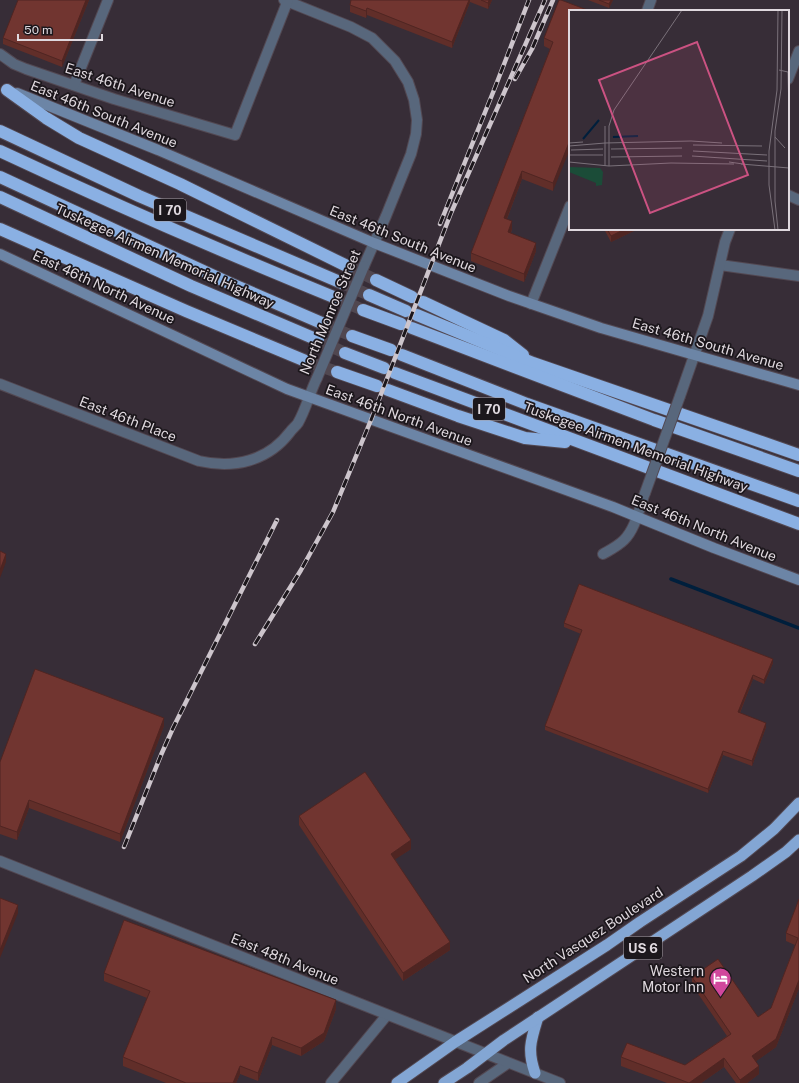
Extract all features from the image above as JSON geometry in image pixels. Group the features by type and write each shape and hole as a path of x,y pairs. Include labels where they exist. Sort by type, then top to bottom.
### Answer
{"highway":[{"path":"7,90 46,118 79,138 180,184 349,267"},
{"name":"I 70","path":"0,131 139,196 342,283"},
{"path":"0,151 180,233 336,298"},
{"path":"0,177 200,270 324,324"},
{"name":"Tuskegee Airmen Memorial Highway","path":"0,197 191,286 318,340"},
{"path":"0,229 192,314 308,362"},
{"path":"376,280 504,340 533,363"},
{"path":"370,295 533,363 799,455"},
{"path":"363,310 647,417 799,472"},
{"path":"352,336 527,404 799,501"},
{"name":"Tuskegee Airmen Memorial Highway","path":"345,353 799,524"},
{"path":"337,372 458,416 526,438 584,444"},
{"name":"North Vasquez Boulevard","path":"397,1083 455,1042 607,945 736,859 774,829 799,803"},
{"name":"US 6","path":"444,1083 538,1017 752,876 799,840"},
{"path":"535,1073 531,1060 530,1049 538,1017"}],"main road":[{"name":"East 46th South Avenue","path":"7,90 158,150 374,243 531,304 595,326 799,385"},
{"name":"East 46th North Avenue","path":"0,254 308,398 636,516 720,551 799,580"}],"street":[{"path":"74,85 108,0"},
{"path":"647,10 651,0"},
{"name":"East 46th Avenue","path":"0,54 14,64 74,85 235,135 287,1"},
{"name":"North Monroe Street","path":"248,462 270,452 297,424 411,154 416,134 416,107 408,82 395,61 372,38 351,27 287,1"},
{"path":"789,76 799,51"},
{"path":"789,195 799,200"},
{"path":"531,304 569,209"},
{"path":"603,554 618,545 627,536 632,528 710,311 725,242 730,230"},
{"path":"720,265 799,276"},
{"name":"East 46th Place","path":"0,384 199,461 221,464 248,462"},
{"name":"East 48th Avenue","path":"0,861 560,1083"},
{"path":"332,1083 387,1015"},
{"path":"479,1083 508,1063"}],"building":[{"path":"18,0 86,0 62,61 3,38"},
{"path":"351,0 469,0 452,42 367,8 366,11 350,5"},
{"path":"481,0 489,0 488,3"},
{"path":"559,0 587,10 569,10 569,143 553,183 522,171 504,218 512,221 508,232 536,243 524,274 471,253 553,42 544,38"},
{"path":"599,0 611,0 609,4"},
{"path":"608,230 623,230 611,236"},
{"path":"0,551 6,554 0,570"},
{"path":"579,584 773,659 764,680 753,675 738,712 766,723 752,761 723,751 708,789 545,726 582,630 564,623"},
{"path":"35,669 164,718 120,834 29,800 17,832 0,826 0,762"},
{"path":"365,772 411,840 391,854 450,942 403,973 299,816"},
{"path":"0,898 18,905 0,950"},
{"name":"Western Motor Inn","path":"799,899 799,980 776,1039 752,1056 759,1066 740,1080 724,1058 689,1083 621,1057 627,1043 685,1065 731,1034 692,977 718,959 758,1017 771,1008 798,938 786,933"},
{"path":"124,920 336,1000 324,1033 301,1048 272,1037 258,1073 240,1066 233,1083 186,1083 123,1057 150,991 104,973"}],"waterway":[{"path":"671,579 799,628"}],"tunnel":[{"path":"349,267 376,280"},
{"path":"342,283 369,295"},
{"path":"336,298 363,310"},
{"path":"324,324 352,336"},
{"path":"318,340 345,353"},
{"path":"308,362 337,372"}],"railway":[{"path":"440,224 529,0"},
{"path":"255,644 301,570 333,512 371,420 451,213 545,0"},
{"path":"515,79 532,49 553,0"},
{"path":"124,847 173,728 277,520"}],"place":[{"name":"Western Motor Inn","path":"720,998"}]}
